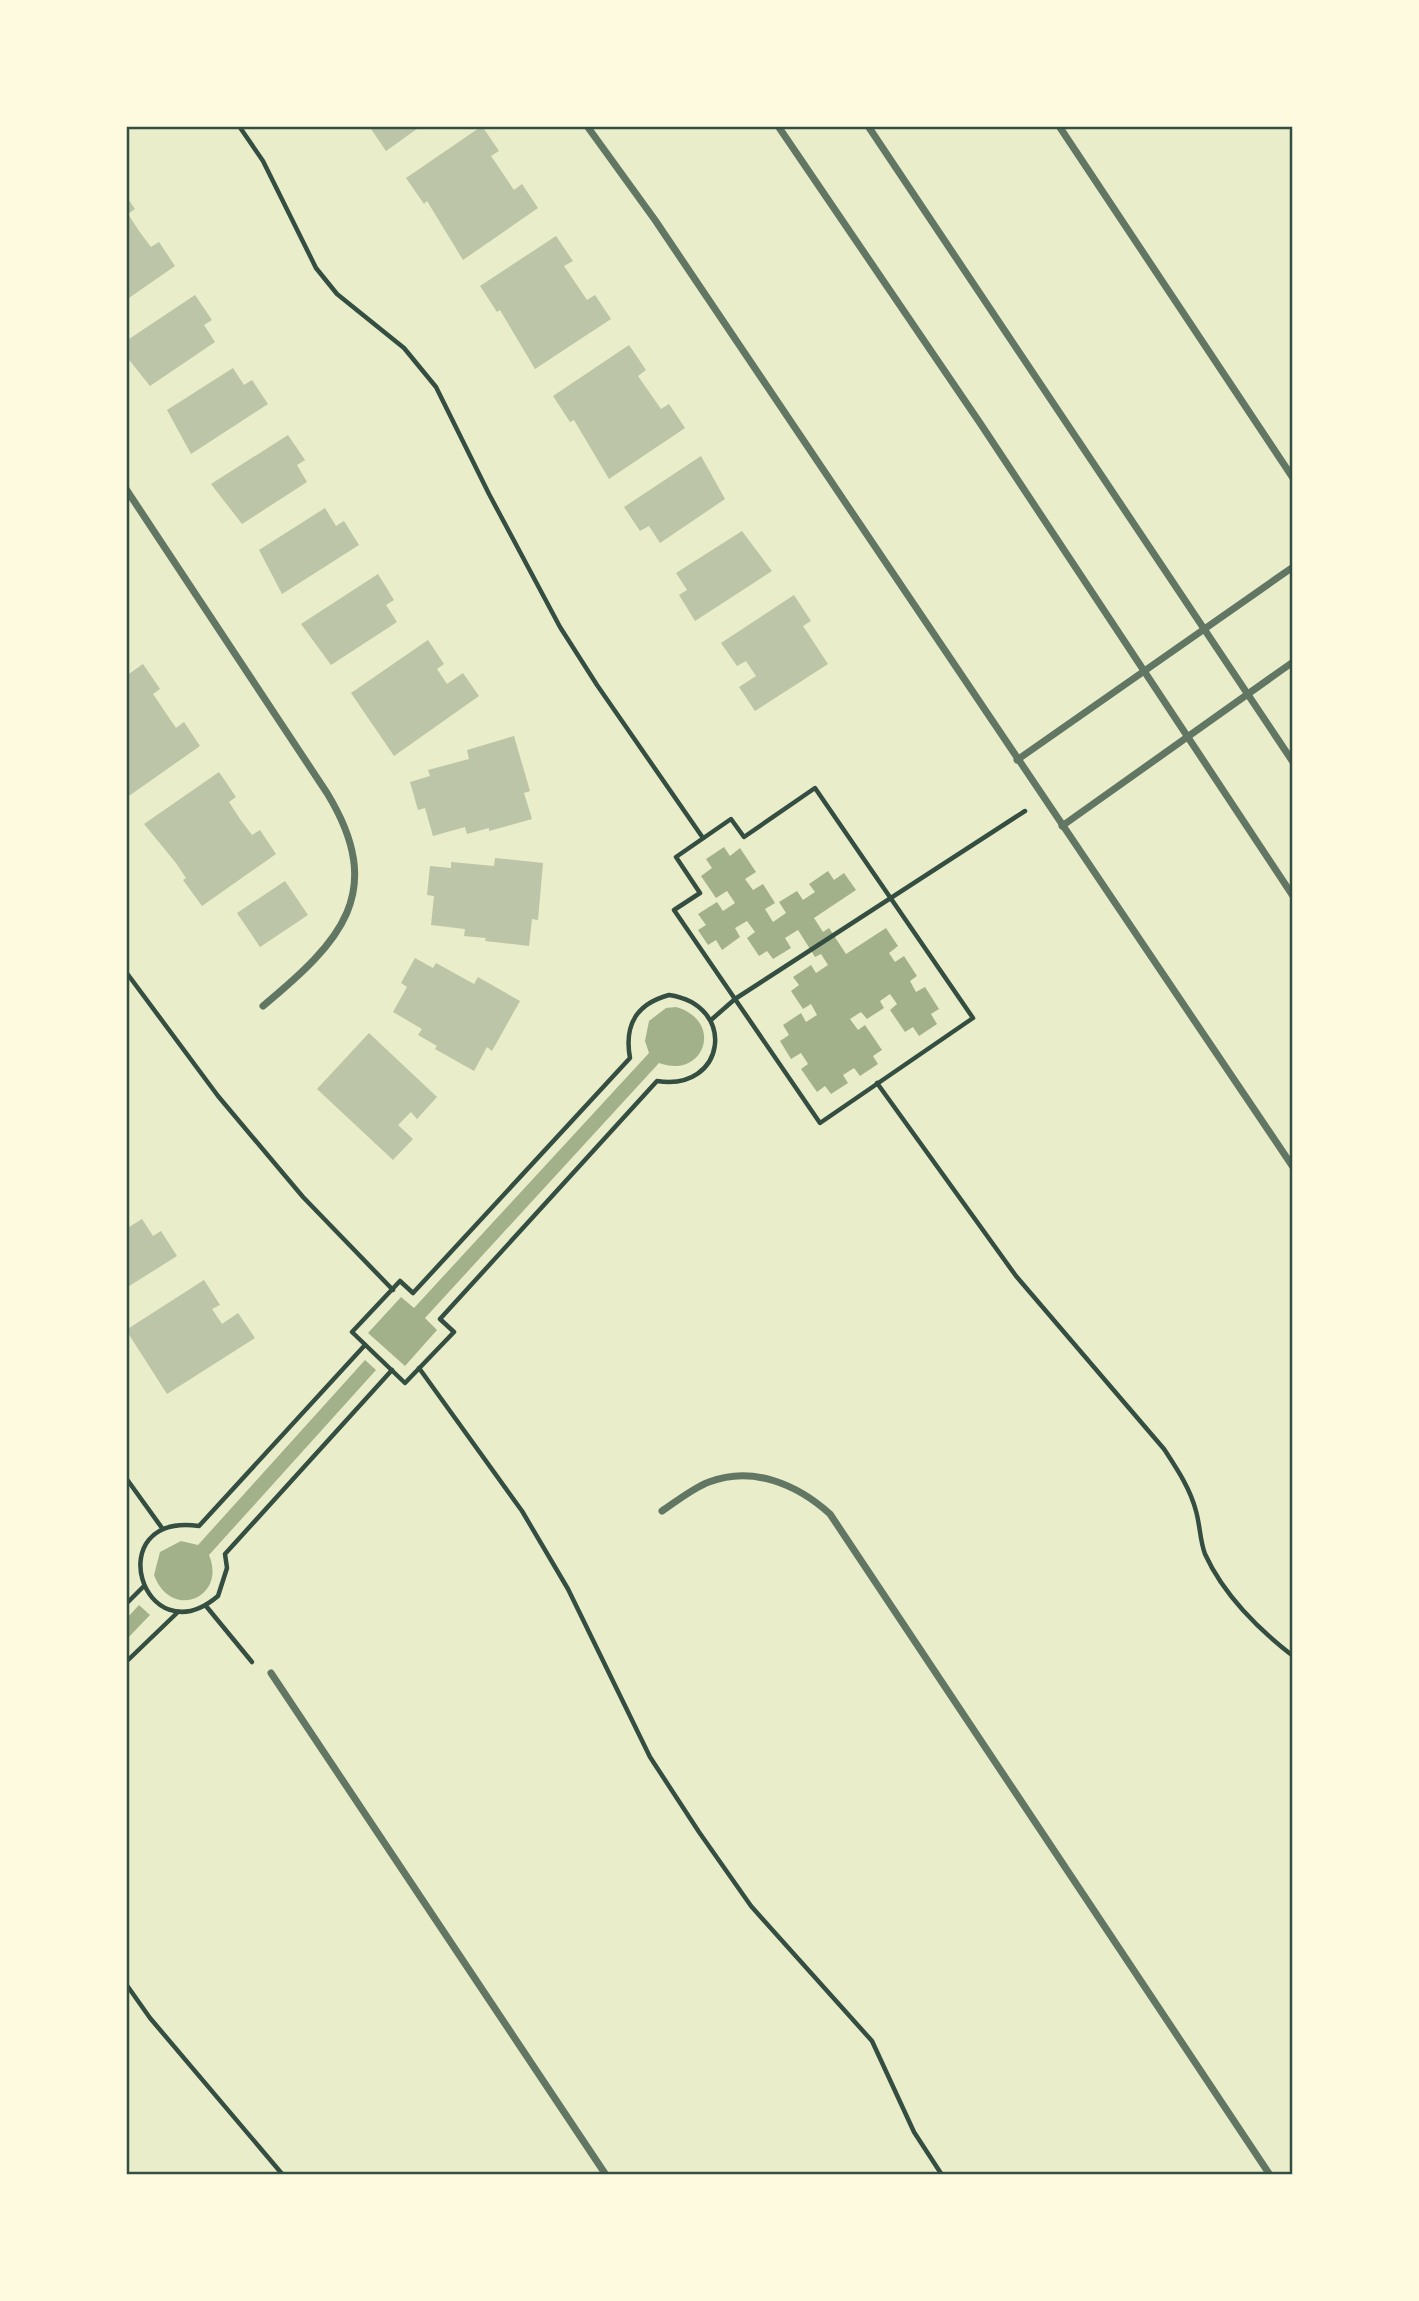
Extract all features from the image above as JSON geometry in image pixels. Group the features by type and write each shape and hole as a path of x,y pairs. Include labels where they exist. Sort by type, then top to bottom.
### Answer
{"street":[{"path":"587,126 655,220 1293,1167"},
{"path":"778,126 1293,896"},
{"path":"868,126 1293,762"},
{"path":"1059,126 1293,478"},
{"path":"126,489 327,793 349,836 353,881 342,925 314,964 264,1006"},
{"path":"1017,760 1293,567"},
{"path":"1062,826 1293,662"},
{"path":"662,1511 708,1482 731,1476 755,1476 797,1489 830,1514 1270,2175"},
{"path":"271,1673 606,2175"}],"path":[{"path":"239,126 263,161 316,268 337,294 404,348 436,387 489,494 561,627 597,685 703,838"},
{"path":"815,788 890,898 973,1018 820,1123 674,910 700,892 676,857 731,819 744,837 815,788"},
{"path":"711,1020 735,999 1044,799"},
{"path":"126,972 218,1096 286,1177 393,1290"},
{"path":"669,995 685,998 700,1006 711,1020 715,1037 714,1053 706,1068 692,1079 676,1084 657,1081 440,1319 454,1332 405,1383 352,1332 400,1281 413,1293 630,1058 627,1042 630,1024 639,1010 653,1000 669,995"},
{"path":"877,1083 1016,1276 1164,1449 1185,1480 1196,1511 1205,1553 1224,1584 1269,1638 1293,1656"},
{"path":"178,1612 151,1599 143,1587 139,1570 141,1553 149,1539 162,1528 180,1524 199,1526 365,1345"},
{"path":"419,1368 522,1511 568,1588 650,1757 692,1822 751,1906 872,2041 914,2132 942,2175"},
{"path":"126,1662 178,1612 206,1606 218,1596 225,1583 225,1554 392,1370"},
{"path":"126,1478 162,1528"},
{"path":"126,1604 143,1587"},
{"path":"206,1606 270,1686 277,1681"},
{"path":"126,1984 150,2018 283,2175"}],"shaded area":[{"path":"724,847 730,856 740,848 756,872 745,879 753,890 763,884 775,903 765,909 773,922 786,913 779,902 797,891 803,900 815,892 809,884 828,871 834,880 844,873 856,890 814,918 823,932 829,928 846,954 886,928 898,946 889,953 895,962 904,956 917,976 910,981 916,992 925,987 939,1009 931,1014 937,1024 919,1036 913,1027 905,1032 890,1010 897,1004 890,994 880,1001 884,1008 867,1019 861,1012 850,1019 858,1030 865,1025 882,1050 873,1056 878,1064 860,1076 854,1068 843,1075 848,1083 831,1094 825,1086 817,1092 801,1069 808,1064 801,1053 791,1059 780,1041 789,1035 783,1025 801,1013 806,1022 817,1015 811,1004 803,1009 791,991 799,985 793,977 811,965 816,973 828,965 821,954 815,957 798,930 785,938 791,948 773,959 767,951 759,956 747,938 755,932 747,921 735,928 740,937 722,950 716,940 708,945 698,930 706,925 698,914 717,902 723,911 735,903 727,891 716,898 701,876 712,868 706,859"},
{"path":"676,1007 691,1014 700,1024 704,1035 703,1047 697,1056 688,1063 675,1066 659,1063 425,1318 437,1330 405,1366 368,1333 401,1297 414,1308 649,1053 645,1041 649,1021 666,1008"},
{"path":"365,1360 376,1370 209,1555 213,1570 210,1583 204,1592 195,1598 184,1600 172,1597 162,1589 154,1575 160,1552 181,1541 198,1545"},
{"path":"139,1605 150,1615 126,1640 126,1619"}],"building":[{"path":"369,126 421,126 386,151"},
{"path":"482,126 499,151 491,156 514,190 522,184 538,208 463,260 427,201 424,204 406,178"},
{"path":"126,196 135,209 128,214 139,231 151,247 159,242 175,266 126,300"},
{"path":"556,236 573,261 564,266 587,300 595,295 611,319 535,369 500,310 497,312 480,286"},
{"path":"195,295 212,320 204,325 215,342 150,386 126,356 126,341"},
{"path":"629,345 646,370 638,376 661,409 669,404 685,428 609,479 574,420 570,422 553,396"},
{"path":"233,368 244,385 252,380 268,404 191,454 167,410"},
{"path":"288,435 305,460 297,465 307,482 242,524 211,484"},
{"path":"701,456 725,499 660,543 649,526 640,531 624,507"},
{"path":"325,508 336,526 344,521 359,545 282,594 259,550"},
{"path":"742,531 772,571 695,621 679,595 687,590 676,573"},
{"path":"378,574 394,600 386,605 397,622 331,665 301,624"},
{"path":"794,595 811,621 803,626 828,664 755,711 739,687 756,676 746,661 737,666 721,643"},
{"path":"428,640 444,664 437,669 447,684 463,673 479,696 394,756 351,693"},
{"path":"143,664 160,689 153,694 176,728 184,722 200,746 126,798 126,676"},
{"path":"514,736 530,791 524,793 532,819 489,831 489,828 467,834 465,827 433,836 425,808 418,810 410,782 430,776 428,770 469,759 467,750"},
{"path":"219,772 236,797 229,802 240,819 252,835 260,830 276,854 202,906 183,880 186,878 176,863 144,824"},
{"path":"495,858 543,863 538,920 532,919 529,946 485,941 486,938 464,936 465,929 431,925 434,896 427,895 430,866 451,868 451,862 494,866"},
{"path":"285,881 308,915 260,947 237,913"},
{"path":"415,958 433,968 436,963 474,984 478,977 520,1001 492,1051 487,1047 474,1071 435,1049 437,1046 418,1035 422,1029 393,1012 407,987 401,983"},
{"path":"369,1033 437,1097 417,1119 411,1112 398,1125 413,1139 393,1160 317,1089"},
{"path":"142,1219 153,1236 161,1231 177,1256 126,1288 126,1229"},
{"path":"204,1280 220,1305 212,1309 222,1324 238,1313 255,1338 167,1394 126,1330"}]}
